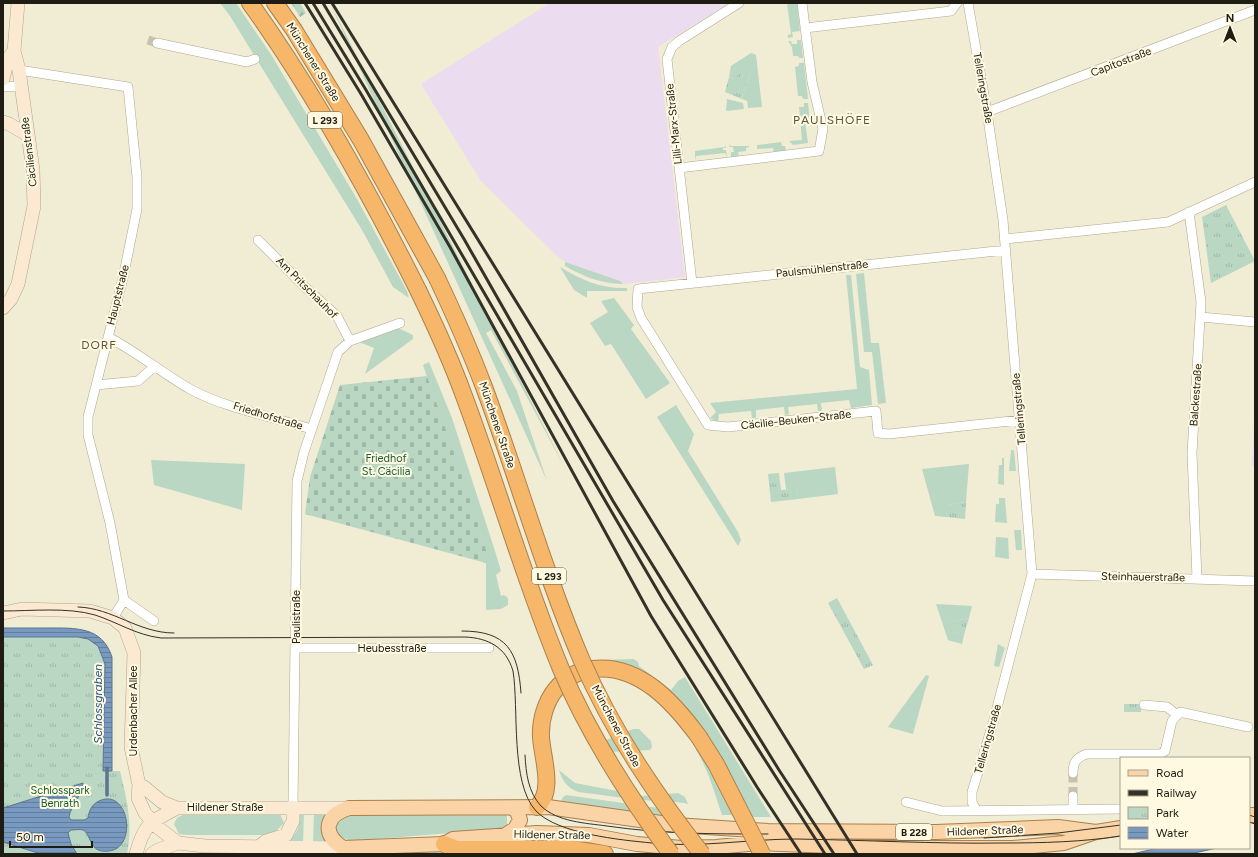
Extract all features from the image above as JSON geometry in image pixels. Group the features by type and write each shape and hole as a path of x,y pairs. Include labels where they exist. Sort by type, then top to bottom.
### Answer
{"highway":[{"path":"240,3 244,8 253,7"},
{"name":"Münchener Straße","path":"275,3 294,30 361,140 437,278 470,350 485,388 551,583 583,662 639,768 664,805 703,851"},
{"name":"Münchener Straße","path":"253,7 277,42 332,132 389,232 418,290 449,357 464,395 530,590 562,671 616,774 637,808 671,854"},
{"path":"537,807 545,795 546,785 541,736 542,720 555,690 575,673 586,670 607,668 626,671 638,677 668,700 685,718 716,764 762,854"},
{"path":"444,844 456,849 559,849 585,850 604,854"}],"main road":[{"name":"Cäcilienstraße","path":"8,301 18,284 34,206 33,170 19,70 14,51 18,3"},
{"path":"3,79 8,59 14,51"},
{"path":"3,122 28,135"},
{"path":"3,604 22,609"},
{"path":"3,612 22,609 78,610 100,613 117,621"},
{"name":"Urdenbacher Allee","path":"117,621 126,628 130,636 134,653 131,747 139,785 138,798 152,821 178,843"},
{"name":"Hildener Straße","path":"139,785 144,787 162,802 177,808 537,807 584,811 675,825 733,829 936,832 1058,827 1096,832"},
{"name":"Hildener Straße","path":"260,846 266,841 286,835 293,821 293,807"},
{"path":"136,854 140,836 152,821 177,808"},
{"path":"343,848 329,835 328,826 334,815 348,808"},
{"path":"507,834 515,829 520,820 517,811 512,808"},
{"name":"Hildener Straße","path":"152,854 158,850 178,843 205,846 260,846 294,851 444,844 453,839 507,834 578,834 652,846 703,851 759,843 881,848 1012,848 1064,843 1096,832 1120,828"}],"street":[{"name":"Lilli-Marx-Straße","path":"692,283 667,59 668,52 679,41 740,3"},
{"path":"679,168 819,151 823,129 812,82 802,3"},
{"path":"805,28 951,11 957,3"},
{"name":"Telleringstraße","path":"968,3 987,112 1005,239 1032,574 993,723 972,792 972,802 976,810"},
{"name":"Capitostraße","path":"987,112 1255,10"},
{"path":"157,43 247,62 255,59"},
{"name":"Hauptstraße","path":"19,70 128,87 137,177 137,209 123,278 108,336 105,342 88,417 88,435 110,523 124,600"},
{"path":"3,87 21,86"},
{"path":"1005,239 1168,222 1255,182"},
{"name":"Balckestraße","path":"1189,212 1201,302 1192,453 1197,578"},
{"name":"Am Pritschauhof","path":"258,240 307,289 337,316 350,341"},
{"name":"Paulsmühlenstraße","path":"638,289 1006,250"},
{"name":"Cäcilie-Beuken-Straße","path":"638,289 637,307 641,318 708,425 728,427 876,410 878,433 889,434 1020,420"},
{"path":"1201,317 1255,322"},
{"name":"Friedhofstraße","path":"108,336 133,350 154,367 202,395 307,428 335,358 342,346 350,341 400,323"},
{"path":"96,385 138,381 154,367"},
{"name":"Paulistraße","path":"293,807 298,481 307,428"},
{"name":"Steinhauerstraße","path":"1032,574 1255,581"},
{"path":"117,621 124,600 154,620"},
{"name":"Heubesstraße","path":"296,648 489,648"},
{"path":"1144,705 1167,707 1176,714"},
{"path":"1073,773 1075,762 1078,758 1087,754 1160,754 1165,751 1172,721 1176,714 1180,712 1186,712 1248,727"},
{"path":"1073,796 1073,809"},
{"name":"Hildener Straße","path":"906,802 942,811 1120,809"}],"shaded area":[{"path":"550,3 729,3 658,47 685,277 624,284 611,284 587,278 557,256 481,181 421,84"},
{"path":"1255,393 1255,467 1252,466"}],"green space":[{"path":"220,3 236,3 272,56 357,199 407,291 409,298 393,287 362,230 230,16"},
{"path":"291,3 300,3 306,13 300,17"},
{"path":"330,3 567,472 491,330 486,333 517,391 547,481"},
{"path":"787,3 797,3 800,31 792,32 793,37 788,38 788,35 791,34"},
{"path":"797,40 801,40 803,58 793,56 792,47 788,41 791,41 792,44 797,44"},
{"path":"751,53 756,55 762,107 748,108 747,101 742,99 750,74 734,79 729,77 731,66"},
{"path":"799,63 804,63 808,99 803,99 802,96 798,96 795,67 799,66"},
{"path":"744,70 750,74 742,99 725,92 729,77 734,79"},
{"path":"727,99 743,103 744,109 726,111"},
{"path":"804,103 808,103 810,121 805,122 808,143 793,145 789,141 802,140 799,107 804,107"},
{"path":"781,142 782,146 785,146 786,151 774,152 773,148 757,149 757,145"},
{"path":"729,144 731,146 749,147 746,148 746,151 738,152 739,156 731,157 731,152 734,152 733,147 730,147"},
{"path":"725,145 726,148 723,148 723,150 726,150 727,157 725,153 696,156 695,161 695,151 725,147"},
{"path":"1226,205 1255,261 1211,283 1202,217"},
{"path":"565,262 620,281 623,284 600,281 586,276 565,266"},
{"path":"560,267 592,283 609,287 627,288 627,291 587,291 587,298 574,290"},
{"path":"864,273 871,343 879,343 886,403 878,404 872,352 864,352 856,274"},
{"path":"846,275 851,275 860,367 869,370 872,405 851,408 849,400 821,403 822,411 818,411 817,404 788,407 789,414 785,415 784,407 756,410 756,418 752,418 751,411 719,414 718,422 710,418 716,412 710,403 857,389"},
{"path":"614,298 634,325 631,329 670,383 646,399 611,344 605,346 590,323 608,312 601,301"},
{"path":"398,328 413,335 413,339 365,374 374,348 359,342"},
{"path":"429,362 452,418 501,571 496,575 501,596 504,595 508,598 508,605 501,609 486,610 486,549 423,365"},
{"name":"Friedhof St. Cäcilia","path":"427,376 471,501 486,549 486,563 305,514 310,477 340,385"},
{"path":"676,405 694,434 688,451 738,532 741,540 738,546 657,417"},
{"path":"1011,450 1014,450 1016,471 1009,471"},
{"path":"1002,458 1004,458 1004,485 998,484 999,465 1002,465"},
{"path":"151,460 245,464 242,510 154,485"},
{"path":"969,464 966,502 948,505 946,517 935,516 922,469"},
{"path":"835,467 838,494 798,499 797,489 786,489 784,473"},
{"path":"779,473 781,490 797,488 798,499 771,502 768,474"},
{"path":"999,498 1005,498 1007,523 995,522 996,504 999,504"},
{"path":"966,502 965,519 946,517 947,505"},
{"path":"1014,530 1021,530 1022,550 1016,550"},
{"path":"996,537 1008,538 1009,559 995,557"},
{"path":"837,598 873,665 864,669 828,603"},
{"path":"936,604 972,606 969,618 950,622 953,632 964,635 962,644 948,640"},
{"path":"969,618 964,635 953,632 949,622"},
{"name":"Schlosspark Benrath","path":"3,628 77,629 94,634 102,639 107,647 112,657 112,771 120,771 127,802 129,843 127,854 3,854"},
{"path":"998,644 1005,648 999,667 994,666"},
{"path":"634,659 638,662 639,666 671,690 678,681 685,677 771,817 747,817 674,702 601,665 600,660"},
{"path":"926,675 929,676 913,734 888,727"},
{"path":"1124,704 1141,704 1141,712 1124,712"},
{"path":"633,729 639,729 651,741 652,747 650,750 609,752 601,742"},
{"path":"699,747 734,815 722,815 708,774 696,750"},
{"path":"559,770 575,783 643,796 678,793 685,797 688,804 578,792 566,784"},
{"path":"566,795 680,811 681,817 679,819 560,803"},
{"path":"186,813 280,814 284,823 275,832 267,835 179,834 174,824 177,818"},
{"path":"300,813 304,813 303,842 290,841 298,829"},
{"path":"314,813 329,813 327,842 313,842"},
{"path":"346,814 505,814 507,816 507,827 501,829 351,841 343,838 335,831 337,822"},
{"path":"412,851 488,854 411,854"}],"water":[{"path":"3,628 77,629 94,634 102,639 112,657 112,771 103,771 105,664 98,646 88,639 78,637 3,637"},
{"path":"83,783 82,790 70,812 69,817 71,820 84,820 88,818 90,810 97,802 109,799 117,802 123,810 126,820 124,840 118,847 109,851 97,850 86,832 83,830 71,830 68,833 71,844 77,854 41,854 3,842 3,808"},
{"path":"1154,849 1212,849 1190,854 1132,854"}],"waterway":[{"name":"Schlossgraben","path":"107,768 107,795"}],"tunnel":[{"path":"148,40 157,43"},
{"path":"1073,773 1073,796"}],"tram line":[{"path":"78,607 103,611 149,629 174,633"},
{"path":"3,611 73,611 95,615 143,634 161,638 465,637 481,639 495,645 501,650 506,656 513,671 517,744 522,783 528,798 536,811 546,819 559,825 607,838 670,844 706,844 778,839 951,843 1033,843 1077,841 1120,836"},
{"path":"462,631 490,635 500,640 507,646 513,655 517,666 521,693"},
{"path":"525,755 528,782 533,795 541,806 564,819 590,824 647,831 707,834 768,834"},
{"path":"1250,815 1255,817"},
{"path":"1250,822 1255,824"},
{"path":"984,838 1058,833 1120,825"}],"railway":[{"path":"305,3 361,94 450,247 651,616 757,787 801,854"},
{"path":"313,3 366,90 663,600 825,854"},
{"path":"323,3 464,239 613,501 779,770 834,854"},
{"path":"332,3 857,854"}],"district":[{"name":"PAULSHÖFE","path":"832,120"},
{"name":"DORF","path":"99,345"}]}
